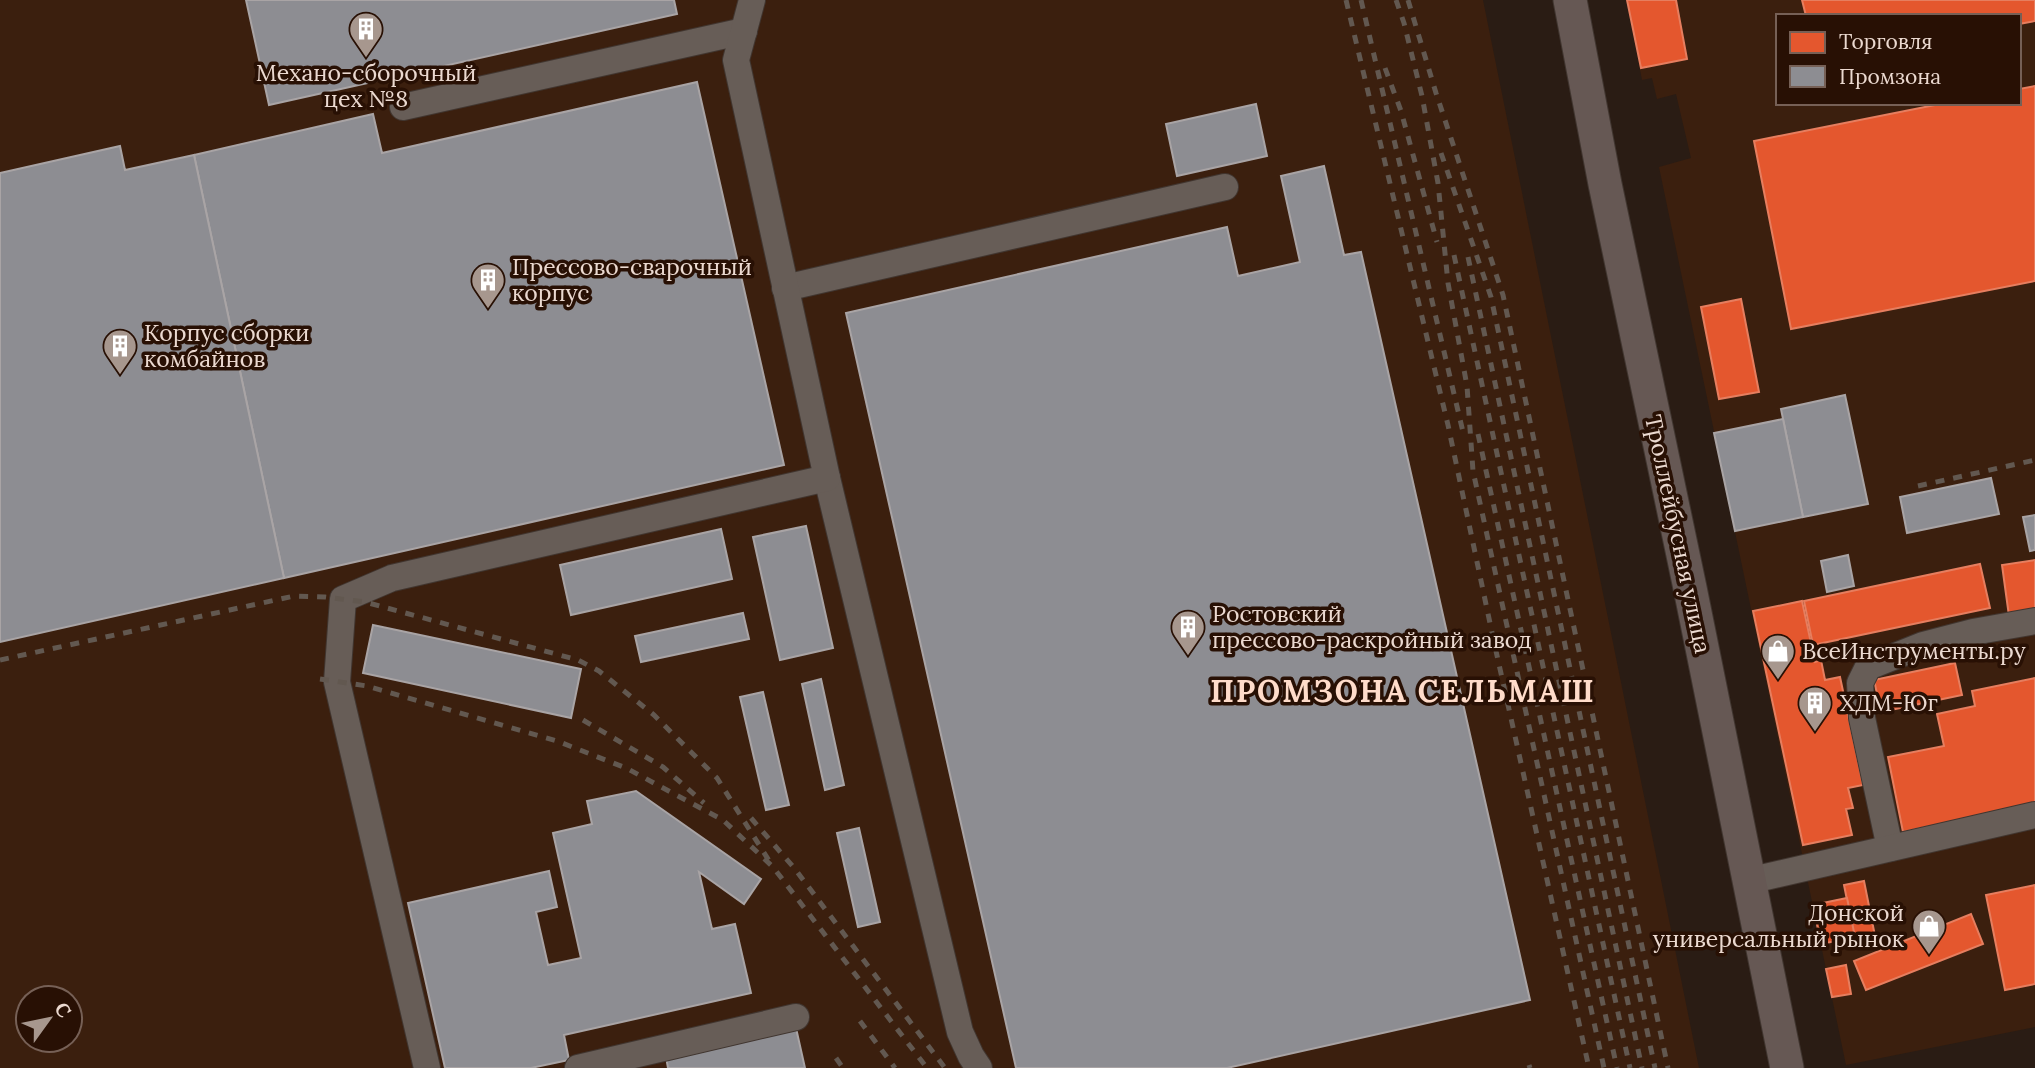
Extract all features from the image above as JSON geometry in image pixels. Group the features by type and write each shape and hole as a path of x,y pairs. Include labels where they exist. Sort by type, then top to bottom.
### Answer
{"main road":[{"name":"Троллейбусная улица","path":"1570,0 1787,1068"}],"lane":[{"path":"752,0 736,60 827,478 960,1032 979,1068"},
{"path":"403,107 744,31"},
{"path":"785,288 1225,187"},
{"path":"428,1068 337,682 342,599 392,578 827,478"},
{"path":"1890,848 1862,718 1860,683 1868,667 1923,645 1973,632 2035,621"},
{"path":"1748,881 2035,815"},
{"path":"578,1068 796,1017"}],"shaded area":[{"path":"0,0 1483,0 1699,1068 0,1068"},
{"path":"1627,0 2035,0 2035,1027 1846,1065 1659,167 1691,158 1676,94 1657,99 1652,78 1642,80"}],"building: Торговля":[{"path":"1627,0 1676,0 1687,59 1641,68"},
{"path":"1802,0 2035,0 2035,21 2021,24 2021,14 1806,14"},
{"path":"2035,86 2035,281 1791,329 1754,141 1935,105 2021,105 2021,89"},
{"path":"1741,299 1759,392 1719,399 1701,307"},
{"path":"2035,560 2035,612 2009,616 2002,565"},
{"path":"1980,564 1990,608 1813,645 1804,601"},
{"name":"ХДМ-Юг","path":"1802,601 1815,662 1821,660 1825,680 1840,677 1863,785 1848,788 1853,808 1846,809 1852,835 1803,845 1753,611"},
{"path":"1955,663 1962,695 1881,712 1874,680"},
{"path":"2035,678 2035,804 1903,832 1888,757 1944,746 1937,714 1975,706 1972,691"},
{"path":"1864,881 1875,936 1855,940 1844,885"},
{"path":"2035,885 2035,984 2005,990 1986,895"},
{"path":"1847,898 1855,937 1821,944 1813,905"},
{"path":"1971,914 1983,944 1866,990 1854,961"},
{"path":"1846,965 1851,994 1832,997 1826,969"}],"building: Промзона":[{"name":"Механо-сборочный цех №8","path":"246,0 674,0 677,14 269,105"},
{"name":"Прессово-сварочный корпус","path":"697,82 784,465 284,578 194,155 373,114 382,153"},
{"path":"1256,104 1267,156 1177,176 1166,124"},
{"name":"Корпус сборки комбайнов","path":"120,146 125,170 194,155 284,578 0,642 0,173"},
{"name":"Ростовский прессово-раскройный завод","path":"1324,166 1344,255 1361,252 1530,1000 1227,1068 1016,1068 846,313 1227,227 1238,276 1300,262 1281,176"},
{"path":"1845,395 1868,504 1803,517 1781,409"},
{"path":"1783,419 1803,517 1735,531 1714,433"},
{"path":"1991,478 1999,514 1907,533 1900,497"},
{"path":"2035,515 2035,550 2030,551 2023,517"},
{"path":"806,526 833,648 780,660 753,537"},
{"path":"721,529 732,579 571,615 560,565"},
{"path":"1848,555 1854,586 1827,592 1821,561"},
{"path":"743,613 749,639 641,662 635,636"},
{"path":"373,625 581,669 571,718 363,673"},
{"path":"821,679 844,785 825,790 802,684"},
{"path":"763,692 789,805 766,810 740,697"},
{"path":"636,791 761,879 744,904 699,872 712,929 735,924 751,993 564,1035 569,1060 531,1068 445,1068 408,903 549,871 557,907 536,912 548,965 581,958 553,833 592,824 587,801"},
{"path":"859,828 880,922 858,927 837,833"},
{"path":"796,1028 805,1068 668,1068 666,1057"}],"railway":[{"path":"1346,0 1448,425 1589,1068"},
{"path":"1361,0 1463,432"},
{"path":"1396,0 1422,96 1438,183 1448,283 1467,386 1473,471 1604,1068"},
{"path":"1408,0 1503,295 1668,1068"},
{"path":"1385,68 1401,111 1437,242"},
{"path":"1441,153 1491,297 1655,1068"},
{"path":"1454,255 1630,1068"},
{"path":"1468,257 1642,1068"},
{"path":"1478,434 1617,1068"},
{"path":"1918,486 2035,460"},
{"path":"0,660 294,596 365,602 578,660 599,671 654,715 717,778 773,867"},
{"path":"320,679 367,686 557,741 626,768 723,820 773,867 927,1068"},
{"path":"583,720 663,767 704,803"},
{"path":"751,818 795,869 945,1068"},
{"path":"860,1021 895,1068"},
{"path":"836,1058 843,1068"}],"place":[{"name":"Механо-сборочный цех №8","path":"366,59"},
{"name":"Прессово-сварочный корпус","path":"488,310"},
{"name":"Корпус сборки комбайнов","path":"120,376"},
{"name":"Ростовский прессово-раскройный завод","path":"1188,657"},
{"name":"ВсеИнструменты.ру","path":"1778,681"},
{"name":"ХДМ-Юг","path":"1815,733"},
{"name":"Донской универсальный рынок","path":"1929,956"}],"district":[{"name":"ПРОМЗОНА СЕЛЬМАШ","path":"1403,692"}]}
